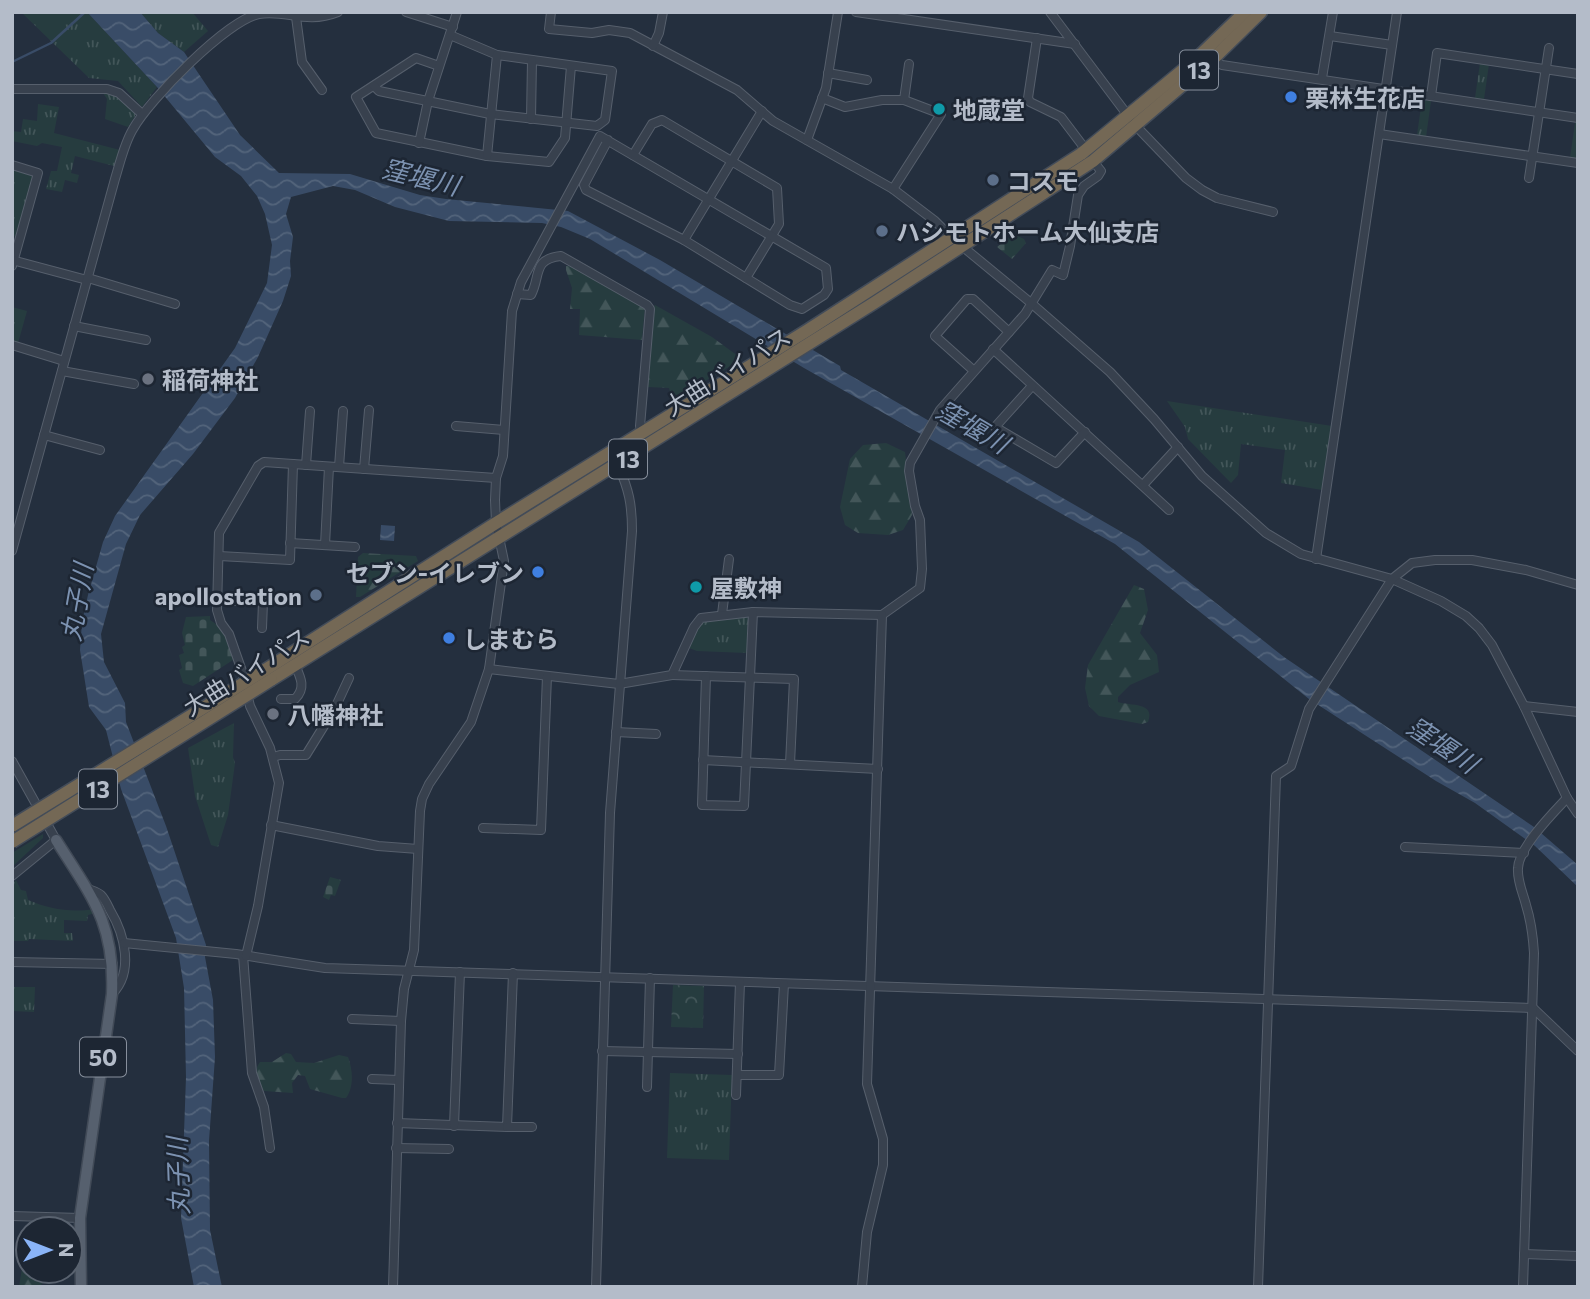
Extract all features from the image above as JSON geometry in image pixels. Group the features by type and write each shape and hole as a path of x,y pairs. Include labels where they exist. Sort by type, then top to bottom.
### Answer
{"highway":[{"name":"大曲バイパス","path":"1132,121 1245,12"},
{"name":"大曲バイパス","path":"12,842 496,523 752,364 814,333 962,247 1089,156 1212,60 1261,12"},
{"name":"大曲バイパス","path":"12,827 268,675 295,665 618,465 756,377 951,237 1089,156"}],"main road":[{"name":"50","path":"56,840 86,888 107,930 113,964 80,1215"}],"street":[{"path":"12,551 127,142 142,114 154,98 244,18 261,13 314,18 338,12"},
{"path":"374,86 379,91 490,114 597,126 605,120 612,71 497,55 406,12"},
{"path":"419,143 428,101 457,12"},
{"path":"551,12 549,29 630,33 737,90 773,121 893,189 935,221 1110,372 1202,476 1266,533 1284,546 1316,559 1392,579 1441,601 1479,628 1492,645 1567,798 1578,814"},
{"path":"653,46 663,12"},
{"path":"807,140 822,98 838,12"},
{"path":"856,12 1076,44"},
{"path":"926,22 928,12"},
{"path":"1050,12 1132,121 1186,178 1202,190 1240,205 1273,212"},
{"path":"1322,78 1333,12"},
{"path":"1316,559 1397,12"},
{"path":"296,17 302,62 322,90"},
{"path":"1329,36 1392,46"},
{"path":"672,675 694,627 701,618 753,612 882,615 920,588 920,520 909,471 915,453 940,410 1009,332 1052,270 1063,275 1078,195 1101,171 1061,117 1030,102 1028,98 1037,38"},
{"path":"1530,178 1549,48"},
{"path":"1431,96 1437,53 1578,74"},
{"path":"487,156 497,55"},
{"path":"439,66 415,58 356,97 376,133 487,156 549,162 565,138 571,66"},
{"path":"531,119 532,60"},
{"path":"1212,60 1222,65 1578,118"},
{"path":"904,100 909,64"},
{"path":"828,73 867,80"},
{"path":"12,89 107,89 119,93 142,114"},
{"path":"822,98 845,107 883,100 904,100 941,114 893,189"},
{"path":"684,240 762,111"},
{"path":"633,155 652,124 662,120 777,188 779,224 746,278"},
{"path":"597,126 604,138 826,268 828,289 824,295 802,309 790,305 684,240 586,190 584,185 604,138"},
{"path":"1378,134 1578,163"},
{"path":"393,1287 401,1021 408,970 414,950 422,799 429,784 471,722 489,669 504,561 496,523 496,478 503,456 512,311 541,242 604,138"},
{"path":"12,165 38,173 13,262 175,303"},
{"path":"517,294 531,295 539,266 561,256 647,305 650,309 640,426"},
{"path":"973,370 935,336 967,299 973,299 1009,332"},
{"path":"74,326 146,340"},
{"path":"12,345 65,361"},
{"path":"993,349 1169,510"},
{"path":"62,371 134,384"},
{"path":"1032,386 995,427 1056,463 1086,432"},
{"path":"364,469 369,410"},
{"path":"306,465 310,411"},
{"path":"325,545 343,411"},
{"path":"456,426 504,430"},
{"path":"44,435 100,450"},
{"path":"1143,485 1178,447"},
{"path":"270,1148 264,1107 252,1073 242,955 258,905 279,783 273,757 250,706 242,671 229,634 221,623 217,610 219,533 258,466 264,462 496,478"},
{"path":"219,556 290,560 293,464"},
{"path":"596,1287 603,976 610,813 619,684 626,628 632,505 629,488 618,465"},
{"path":"290,543 355,547"},
{"path":"722,614 729,559"},
{"path":"1258,1287 1276,776 1291,766 1309,709 1392,579 1412,563 1472,560 1526,569 1578,585"},
{"path":"217,600 263,602 262,628"},
{"path":"706,676 702,805 744,806 753,612"},
{"path":"862,1287 867,1232 883,1165 883,1139 867,1084 882,615"},
{"path":"281,699 295,699 302,689 301,678 295,665"},
{"path":"489,669 619,684 672,675 794,679 790,764"},
{"path":"483,828 541,831 547,676"},
{"path":"273,757 285,754 306,755 335,708 349,678"},
{"path":"1524,706 1578,712"},
{"path":"616,732 656,734"},
{"path":"703,760 878,769"},
{"path":"12,761 56,840 12,876"},
{"path":"1523,1287 1534,953 1531,926 1517,866 1544,823 1567,798"},
{"path":"271,825 378,846 418,849"},
{"path":"1405,847 1524,852"},
{"path":"86,888 101,895 128,944 124,975 120,985 111,994"},
{"path":"128,944 242,955 326,968 1533,1008 1578,1051"},
{"path":"12,962 113,964"},
{"path":"454,1126 460,972"},
{"path":"508,1127 513,973"},
{"path":"647,1087 650,978"},
{"path":"736,1095 740,982"},
{"path":"737,1075 779,1075 785,984"},
{"path":"352,1019 401,1021"},
{"path":"602,1051 738,1054"},
{"path":"372,1079 399,1080"},
{"path":"397,1123 532,1128"},
{"path":"396,1148 449,1149"},
{"path":"1524,1254 1578,1256"}],"green space":[{"path":"21,12 87,12 157,87 142,107 118,81 89,78"},
{"path":"140,12 192,12 208,31 184,52 158,33"},
{"path":"1480,63 1489,64 1484,99 1475,98"},
{"path":"103,93 115,94 135,111 128,127 105,119 107,99"},
{"path":"1422,100 1431,101 1426,137 1417,135"},
{"path":"38,104 59,107 54,133 120,150 114,166 75,156 71,173 79,175 77,183 65,180 62,192 46,189 51,171 57,171 62,147 12,141 12,131 21,132 23,119 37,121"},
{"path":"1575,123 1578,123 1578,159 1570,158"},
{"path":"12,168 33,176 18,237 12,236"},
{"path":"1013,234 1024,239 1026,243 1012,259 997,247"},
{"path":"566,266 577,267 645,306 642,340 579,335 580,309 570,309 572,288"},
{"path":"655,305 712,337 742,359 675,399 672,399 669,388 648,387 646,384 652,308"},
{"path":"12,307 27,311 18,343 12,341"},
{"path":"1167,401 1332,426 1322,490 1281,483 1285,450 1241,444 1238,475 1231,483 1188,439 1185,427"},
{"path":"886,443 905,452 912,515 903,530 888,535 858,533 845,525 840,507 850,459 863,445"},
{"path":"363,553 416,556 418,561 356,597 358,557"},
{"path":"1134,585 1144,589 1148,610 1140,633 1157,655 1159,672 1130,685 1118,697 1118,702 1145,708 1150,716 1148,722 1142,724 1099,716 1089,706 1085,688 1088,665"},
{"path":"210,616 210,620 225,630 233,660 193,686 183,683 179,670 182,668 179,655 184,653 182,633 186,617"},
{"path":"746,616 747,653 697,651 689,648 701,621"},
{"path":"234,723 235,763 228,815 218,847 211,845 195,796 188,748"},
{"path":"43,834 43,838 12,867 12,853"},
{"path":"330,877 341,880 335,896 331,895 329,900 323,897"},
{"path":"16,880 21,890 26,891 28,900 60,909 94,909 95,913 88,915 87,921 64,920 64,933 72,933 73,941 12,941 12,883"},
{"path":"673,985 704,986 703,1028 671,1027"},
{"path":"12,987 35,987 34,1012 13,1011"},
{"path":"286,1053 291,1054 296,1062 314,1063 339,1055 348,1057 352,1078 346,1098 310,1089 305,1076 298,1075 292,1083 293,1093 264,1091 257,1077 258,1065 260,1062 272,1062"},
{"path":"670,1073 732,1075 729,1160 667,1158"},
{"path":"19,1285 41,1285 39,1287"}],"water":[{"path":"87,12 140,12 158,33 184,52 240,135 279,173 350,174 420,195 568,211 660,260 840,366 841,370 1139,542 1284,657 1534,827 1578,865 1578,887 1535,846 1475,803 1309,699 1115,544 804,368 590,239 561,227 542,223 449,221 395,207 355,190 333,186 291,197 286,214 293,237 291,276 283,301 258,357 235,398 193,454 140,515 126,544 101,634 104,662 125,703 126,722 166,826 206,945 205,957 213,1000 215,1057 209,1141 210,1230 222,1287 194,1287 181,1218 186,1077 184,988 176,938 121,789 106,730 89,707 80,650 82,622 103,542 115,516 235,348 267,283 272,245 265,214 257,196 241,176 215,157 157,87"},
{"path":"381,525 395,526 394,541 380,540"}],"waterway":[{"path":"12,62 51,43 85,12"}],"place":[{"name":"栗林生花店","path":"1291,97"},
{"name":"地蔵堂","path":"939,109"},
{"name":"コスモ","path":"993,180"},
{"name":"ハシモトホーム大仙支店","path":"882,231"},
{"name":"稲荷神社","path":"148,379"},
{"name":"セブン-イレブン","path":"538,572"},
{"name":"屋敷神","path":"696,587"},
{"name":"apollostation","path":"316,595"},
{"name":"しまむら","path":"449,638"},
{"name":"八幡神社","path":"273,714"}],"water label":[{"name":"窪堰川","path":"421,176"},
{"name":"窪堰川","path":"973,426"},
{"name":"丸子川","path":"76,602"},
{"name":"窪堰川","path":"1443,744"},
{"name":"丸子川","path":"177,1176"}]}
